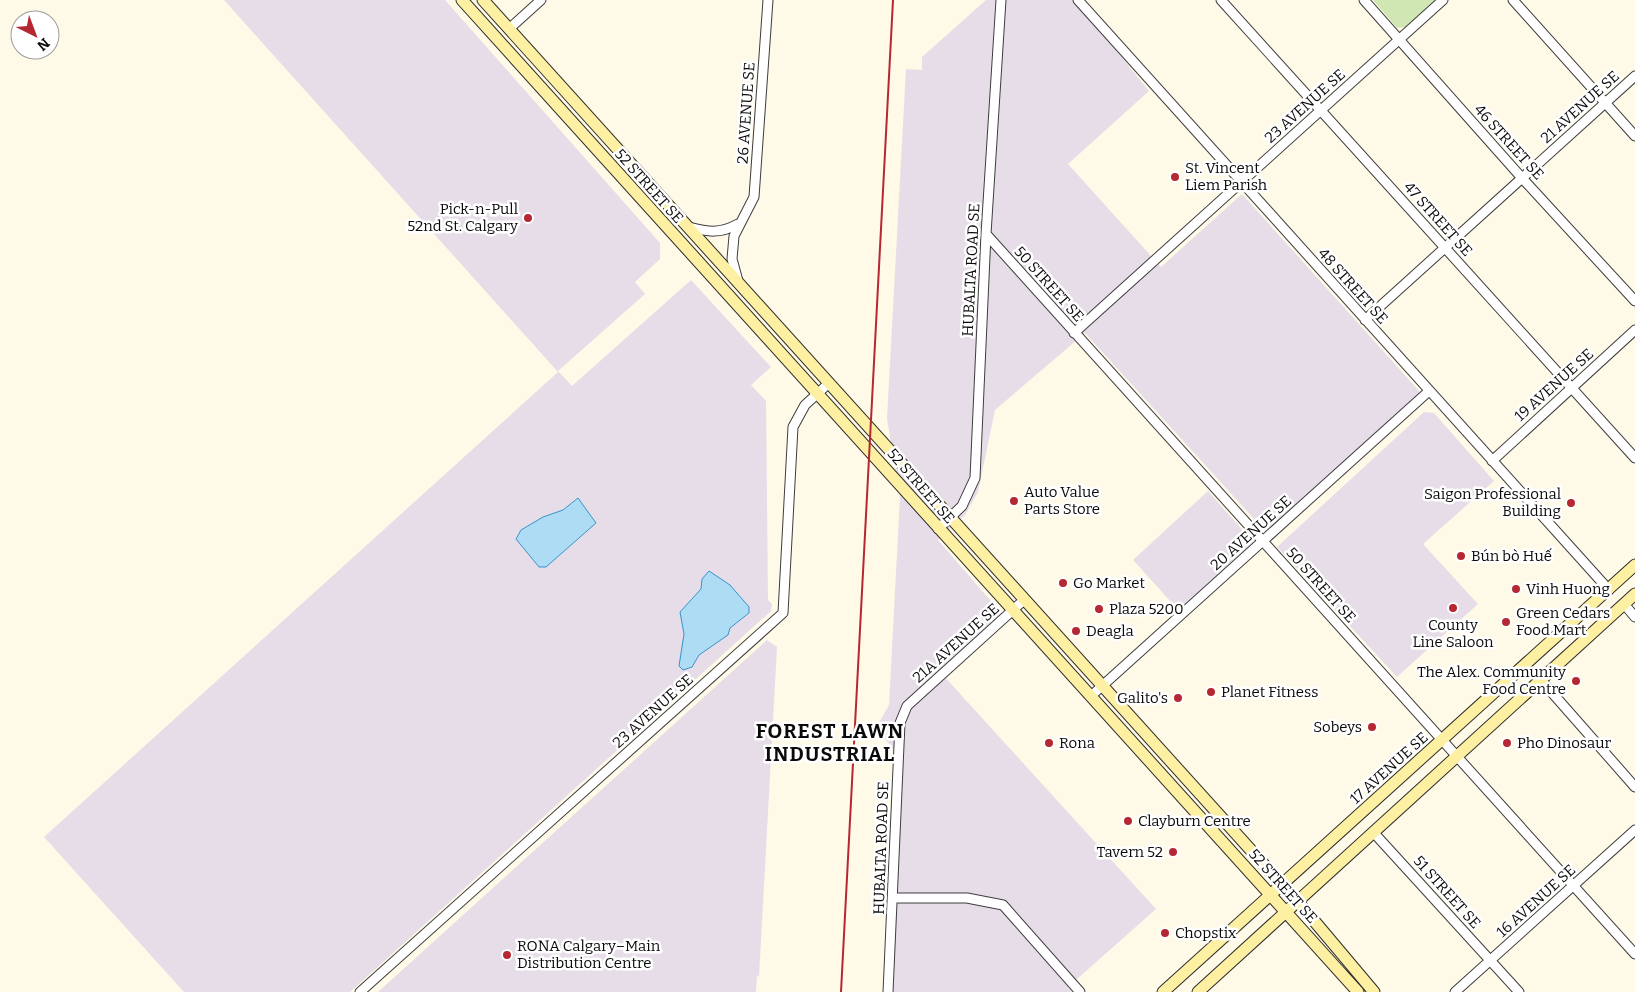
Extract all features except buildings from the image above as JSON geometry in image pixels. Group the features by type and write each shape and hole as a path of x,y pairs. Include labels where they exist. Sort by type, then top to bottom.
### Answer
{"main road":[{"name":"52 STREET SE","path":"462,0 1358,992"},
{"name":"52 STREET SE","path":"483,0 1282,885 1374,992"},
{"name":"17 AVENUE SE","path":"1163,992 1635,566"},
{"path":"1198,992 1635,594"}],"street":[{"path":"509,29 541,0"},
{"name":"26 AVENUE SE","path":"739,283 732,259 734,236 738,224 754,197 768,0"},
{"name":"HUBALTA ROAD SE","path":"938,529 962,506 975,478 986,234 1001,0"},
{"name":"48 STREET SE","path":"1078,0 1609,590"},
{"name":"47 STREET SE","path":"1220,0 1446,247 1635,458"},
{"name":"46 STREET SE","path":"1364,0 1522,178 1635,301"},
{"name":"23 AVENUE SE","path":"1074,333 1443,0"},
{"path":"1513,0 1635,136"},
{"name":"21 AVENUE SE","path":"1365,320 1635,76"},
{"path":"688,227 708,232 721,232 738,224"},
{"name":"50 STREET SE","path":"986,234 1635,954"},
{"name":"19 AVENUE SE","path":"1492,461 1635,330"},
{"name":"23 AVENUE SE","path":"360,992 783,613 793,427 805,405 829,383"},
{"name":"20 AVENUE SE","path":"1091,696 1429,391"},
{"name":"21A AVENUE SE","path":"907,706 1024,600"},
{"path":"1624,604 1635,616"},
{"path":"1540,679 1635,786"},
{"name":"HUBALTA ROAD SE","path":"888,992 894,898 900,723 907,706"},
{"name":"16 AVENUE SE","path":"1455,992 1635,830"},
{"name":"51 STREET SE","path":"1374,833 1519,992"},
{"path":"894,898 967,898 1003,905 1080,992"}],"shaded area":[{"path":"224,0 445,0 660,243 660,259 635,282 645,294 558,371 572,386 691,280 771,367 751,385 766,401 768,600 772,604 771,611 350,992 184,992 44,837 558,372"},
{"path":"986,0 1075,0 1149,91 1068,164 1161,267 1242,194 1420,392 1266,532 1085,333 995,410 978,492 965,515 938,540 1003,615 942,674 1156,909 1068,987 1072,992 888,992 898,755 876,728 889,705 900,497 887,419 906,69 922,70 922,57"},
{"path":"1424,412 1434,413 1494,481 1423,544 1478,604 1397,677 1277,547"},
{"path":"1208,491 1254,543 1182,614 1133,560"},
{"path":"767,640 777,647 759,977 757,975 756,992 378,992"}],"green space":[{"path":"1373,0 1435,0 1405,27 1397,28"}],"water":[{"path":"578,498 596,523 546,567 539,567 516,539 521,530 543,517 563,510"},
{"path":"709,571 730,585 749,607 749,613 730,628 728,635 699,655 692,667 683,670 679,666 684,634 680,612 701,589 702,579"}],"railway":[{"path":"841,992 893,0"}],"place":[{"name":"St. Vincent Liem Parish","path":"1175,177"},
{"name":"Pick-n-Pull 52nd St. Calgary","path":"528,218"},
{"name":"Auto Value Parts Store","path":"1014,501"},
{"name":"Saigon Professional Building","path":"1571,503"},
{"name":"Bún bò Huế","path":"1461,556"},
{"name":"Go Market","path":"1063,583"},
{"name":"Vinh Huong","path":"1516,589"},
{"name":"County Line Saloon","path":"1453,608"},
{"name":"Plaza 5200","path":"1099,609"},
{"name":"Green Cedars Food Mart","path":"1506,622"},
{"name":"Deagla","path":"1076,631"},
{"name":"The Alex. Community Food Centre","path":"1576,681"},
{"name":"Planet Fitness","path":"1211,692"},
{"name":"Galito's","path":"1178,698"},
{"name":"Sobeys","path":"1372,727"},
{"name":"Rona","path":"1049,743"},
{"name":"Pho Dinosaur","path":"1507,743"},
{"name":"Clayburn Centre","path":"1128,821"},
{"name":"Tavern 52","path":"1173,852"},
{"name":"Chopstix","path":"1165,933"},
{"name":"RONA Calgary–Main Distribution Centre","path":"507,955"}],"district":[{"name":"FOREST LAWN INDUSTRIAL","path":"830,742"}]}
